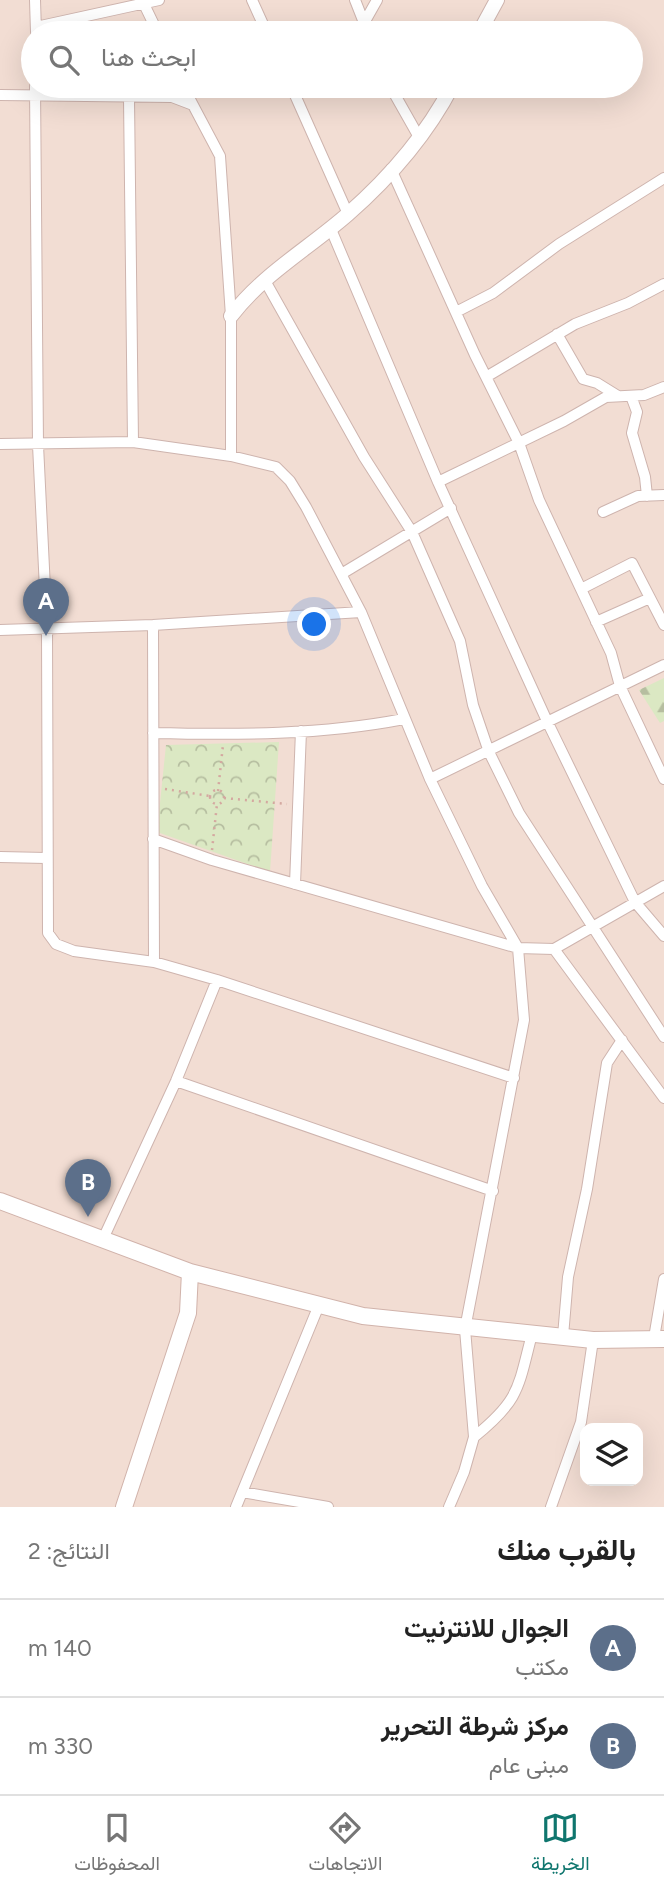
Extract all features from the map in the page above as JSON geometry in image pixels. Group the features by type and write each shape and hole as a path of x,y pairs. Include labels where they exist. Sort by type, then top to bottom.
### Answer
{"main road":[{"path":"0,1201 190,1272 363,1316 465,1329 593,1340 659,1339"},
{"path":"0,1214 50,1220"},
{"path":"124,1507 188,1313 190,1272"}],"street":[{"path":"36,0 36,21"},
{"path":"70,21 158,0"},
{"path":"252,0 262,21"},
{"path":"355,0 363,21"},
{"path":"369,21 377,0"},
{"path":"486,21 497,0"},
{"path":"143,2 152,21"},
{"path":"0,95 21,92"},
{"path":"35,98 38,445 47,630 48,933 56,944 74,951 154,962 217,980 514,1078"},
{"path":"129,98 133,442"},
{"path":"174,98 192,105"},
{"path":"189,98 220,156 231,316 231,456"},
{"path":"295,98 348,214"},
{"path":"397,98 420,139"},
{"path":"231,316 264,279 348,214 420,139 445,98"},
{"path":"391,169 519,443 539,500 611,653 620,686 664,779"},
{"path":"456,312 493,293 559,244 664,178"},
{"path":"330,227 438,482 547,721 635,902 664,936"},
{"path":"264,279 364,457 412,532 460,642 473,705 489,752 519,813 664,1037"},
{"path":"486,377 557,334 664,284"},
{"path":"557,334 583,379 597,383 618,397"},
{"path":"438,482 606,397 644,395 664,387"},
{"path":"631,396 637,412 632,433 647,496"},
{"path":"0,444 133,442 231,456 276,467 290,481 343,573 430,779 482,886 518,948 524,1020 465,1329 474,1437 449,1507"},
{"path":"603,512 638,496 664,495"},
{"path":"343,573 451,509"},
{"path":"581,589 632,563 664,625"},
{"path":"597,622 650,598"},
{"path":"0,630 153,625 360,612"},
{"path":"153,625 154,962"},
{"path":"430,779 664,665"},
{"path":"153,733 224,735 357,728 404,719"},
{"path":"295,884 301,731"},
{"path":"153,839 212,860 518,948 554,949 664,886"},
{"path":"0,857 46,858"},
{"path":"554,949 664,1098"},
{"path":"103,1239 176,1081 217,980"},
{"path":"563,1336 568,1277 587,1189 607,1063 622,1040"},
{"path":"176,1081 493,1191"},
{"path":"659,1339 664,1279"},
{"path":"236,1507 318,1305"},
{"path":"474,1437 507,1409 519,1386 532,1334"},
{"path":"551,1507 581,1422 593,1340"},
{"path":"242,1492 328,1507"}],"path":[{"path":"224,735 218,790 224,798"},
{"path":"154,787 210,796 218,790"},
{"path":"210,796 211,802 217,804"},
{"path":"212,860 217,804 224,798 298,806"}],"shaded area":[{"path":"0,0 664,0 664,1507 0,1507"}],"green space":[{"path":"664,678 664,721 660,723 639,690"},
{"path":"279,742 270,872 157,832 166,745"}],"place":[{"name":"الجوال للانترنيت","path":"46,636"},
{"name":"مركز شرطة التحرير","path":"88,1217"}]}
